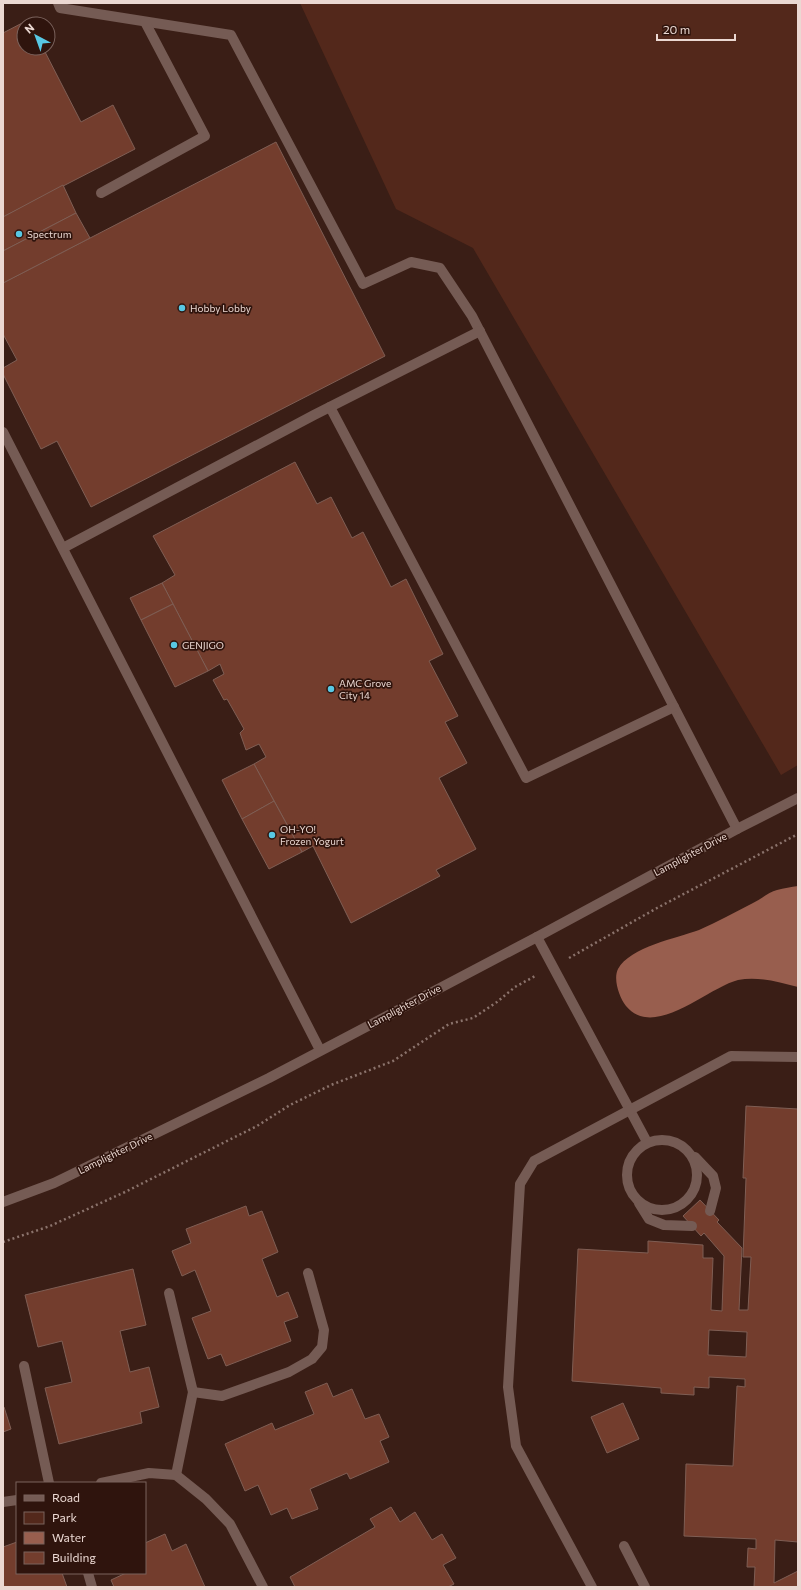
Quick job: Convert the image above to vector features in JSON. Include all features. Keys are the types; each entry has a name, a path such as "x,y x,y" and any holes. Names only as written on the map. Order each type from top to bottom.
{"street":[{"path":"58,3 60,8 231,35 362,284 411,262 440,268 472,316 480,331 737,829"},
{"path":"101,193 205,136 145,22"},
{"path":"63,548 330,407 480,331"},
{"path":"330,407 526,778 674,707"},
{"path":"3,432 320,1050"},
{"name":"Lamplighter Drive","path":"3,1202 54,1183 269,1078 798,798"},
{"path":"537,937 554,966 647,1142"},
{"path":"592,1587 516,1446 508,1387 520,1184 534,1161 731,1056 798,1057"},
{"path":"692,1226 664,1225 650,1219 630,1191 627,1180 627,1169 630,1158 637,1149 647,1142 659,1139 671,1140 682,1145 713,1176 716,1188 710,1211"},
{"path":"637,1200 646,1206 657,1210 668,1210 679,1206 688,1199 695,1188 698,1177 696,1164 691,1153"},
{"path":"193,1392 222,1396 290,1372 312,1359 322,1347 324,1330 308,1273"},
{"path":"169,1293 193,1392 176,1476"},
{"path":"24,1366 49,1482"},
{"path":"106,1482 149,1473 176,1476 206,1499 230,1524 262,1587"},
{"path":"3,1502 16,1500"},
{"path":"624,1546 645,1587"},
{"path":"88,1574 92,1587"}],"path":[{"path":"3,1242 50,1226 125,1192 257,1126 290,1105 331,1085 393,1061 449,1024 473,1018 497,1002 514,987 657,908 798,834"}],"green space":[{"path":"300,3 798,3 798,765 781,775 473,248 396,209"}],"water":[{"path":"798,886 798,987 760,979 738,980 725,985 681,1009 666,1015 651,1017 638,1015 626,1006 621,998 616,983 618,969 624,961 643,949 655,944 699,930 774,891"}],"building":[{"path":"16,26 16,56 47,56 81,122 113,105 135,149 3,217 3,33"},
{"name":"Hobby Lobby","path":"276,142 385,356 91,507 57,441 41,449 3,374 3,368 17,360 3,334 3,283"},
{"name":"Spectrum","path":"63,185 76,213 3,251 3,217"},
{"path":"76,213 90,238 3,283 3,251"},
{"name":"AMC Grove City 14","path":"295,462 317,504 331,497 352,538 363,532 391,587 406,579 443,654 429,661 458,716 445,722 467,763 439,778 476,849 436,870 440,876 351,923 313,846 302,852 254,764 266,757 259,744 246,750 240,733 244,729 227,699 224,700 213,680 224,674 220,664 208,671 162,583 175,575 153,536"},
{"path":"162,583 173,604 141,620 130,598"},
{"name":"GENJIGO","path":"173,604 208,671 175,687 141,620"},
{"path":"254,764 274,801 242,819 222,780"},
{"name":"OH-YO! Frozen Yogurt","path":"274,801 302,852 269,869 242,819"},
{"path":"746,1106 798,1109 798,1542 775,1540 774,1583 798,1571 798,1587 754,1587 755,1567 747,1567 748,1548 756,1549 756,1539 684,1536 686,1464 733,1466 737,1386 745,1387 745,1379 709,1377 709,1388 694,1387 694,1395 661,1393 661,1388 572,1381 578,1249 648,1253 648,1241 703,1245 703,1258 713,1258 711,1310 722,1311 724,1256 704,1233 701,1236 683,1216 700,1200 719,1220 717,1222 742,1248 739,1310 748,1310 751,1257 743,1257 746,1178 743,1178","holes":["709,1330 747,1332 746,1357 708,1355"]},
{"path":"246,1206 249,1216 262,1211 278,1252 262,1259 277,1297 288,1292 298,1317 284,1322 291,1341 226,1366 221,1354 208,1359 192,1318 211,1311 195,1270 182,1276 172,1251 191,1243 186,1229"},
{"path":"133,1269 146,1325 120,1331 130,1372 149,1367 159,1407 140,1412 142,1423 59,1444 45,1388 72,1382 62,1341 38,1347 25,1295"},
{"path":"327,1383 333,1397 352,1389 365,1419 379,1414 389,1437 380,1441 389,1462 350,1479 347,1473 310,1489 318,1509 292,1519 287,1508 271,1515 258,1485 245,1491 225,1444 272,1423 275,1430 314,1414 305,1392"},
{"path":"623,1403 639,1439 607,1453 591,1417"},
{"path":"3,1407 11,1429 3,1432"},
{"path":"391,1507 400,1522 415,1512 432,1540 442,1534 456,1558 443,1565 454,1584 448,1587 295,1587 290,1577 375,1527 370,1519"},
{"path":"165,1534 172,1551 186,1544 205,1587 114,1587 111,1580 124,1574 146,1574 146,1543"},
{"path":"16,1542 16,1574 62,1574 67,1587 3,1587 3,1547"}],"place":[{"name":"Spectrum","path":"19,234"},
{"name":"Hobby Lobby","path":"182,308"},
{"name":"GENJIGO","path":"174,645"},
{"name":"AMC Grove City 14","path":"331,689"},
{"name":"OH-YO! Frozen Yogurt","path":"272,835"}]}
